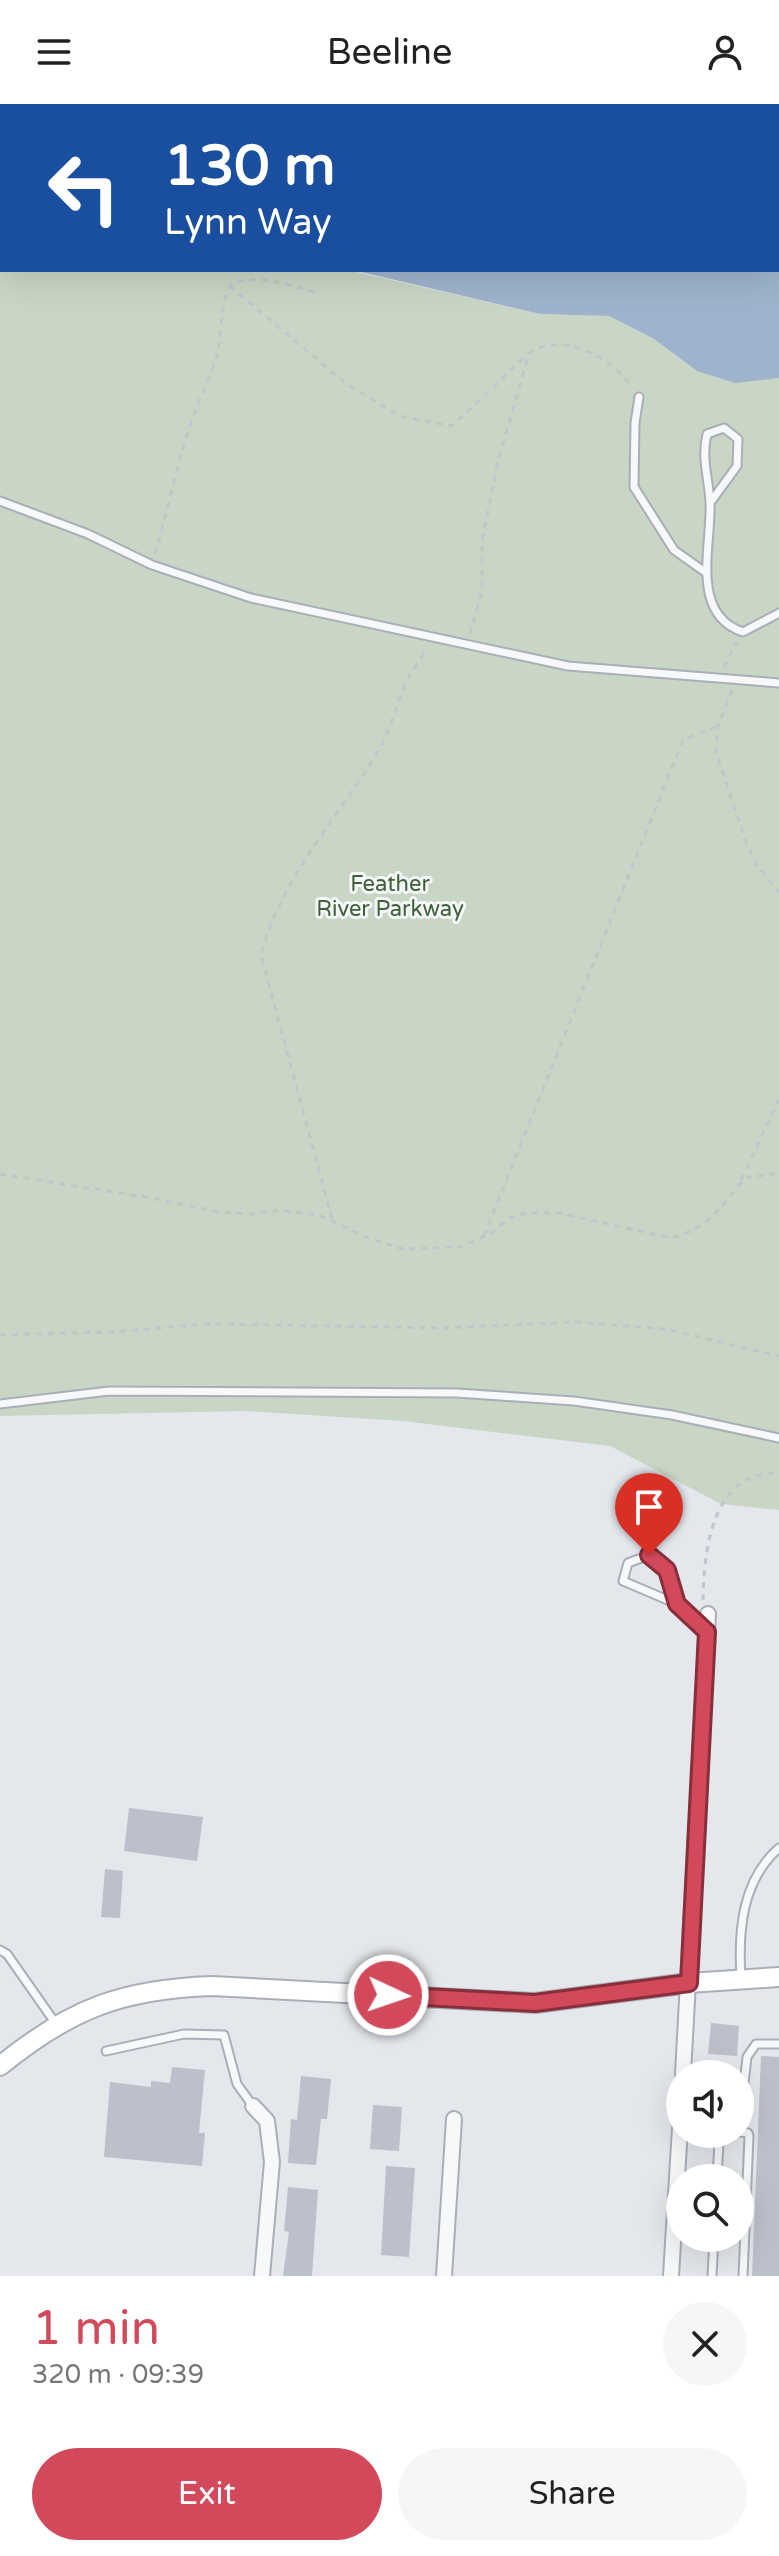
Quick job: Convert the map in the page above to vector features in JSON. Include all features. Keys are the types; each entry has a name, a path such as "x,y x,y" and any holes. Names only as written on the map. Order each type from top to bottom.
{"main road":[{"path":"0,2066 56,2024 97,2005 175,1987 212,1986 535,2003 689,1983 779,1977"}],"street":[{"path":"684,2060 708,1614"},
{"path":"253,2106 267,2121 272,2162 262,2276"},
{"path":"444,2276 454,2119"},
{"path":"671,2276 679,2148"}],"lane":[{"path":"639,397 635,423 634,487 674,550 705,572"},
{"path":"710,503 737,466 738,439 724,428 707,434 704,447 710,503 710,556 705,572 712,603 721,618 733,629 743,632 779,613"},
{"path":"0,501 88,534 152,565 251,598 568,666 779,683"},
{"path":"0,1404 109,1391 457,1393 574,1401 672,1415 779,1438"},
{"path":"677,1604 667,1570 649,1555 628,1563 623,1581 677,1604 707,1632"},
{"path":"741,1979 739,1951 748,1892 762,1864 779,1848"},
{"path":"0,1950 7,1954 56,2024"},
{"path":"106,2051 184,2034 224,2035 237,2084 253,2106"},
{"path":"746,2060 756,2044 779,2044"},
{"path":"743,2276 748,2148"},
{"path":"712,2276 713,2252"}],"path":[{"path":"152,565 197,406 214,370 222,337 224,294 230,286 257,279 316,292"},
{"path":"230,286 345,383 400,416 452,426 529,353 556,342 589,352 610,364 639,397"},
{"path":"467,646 482,591 482,540 498,461 529,353"},
{"path":"719,678 743,632"},
{"path":"332,1221 261,955 267,932 319,834 380,749 408,680 434,638"},
{"path":"736,679 718,726 716,752 746,842 756,864 779,892"},
{"path":"484,1236 683,740 718,726"},
{"path":"738,1186 779,1100"},
{"path":"0,1174 219,1212 250,1214 281,1210 321,1216 366,1237 403,1249 461,1247 484,1236 509,1218 526,1213 559,1213 671,1238 690,1233 709,1222 745,1178 779,1173"},
{"path":"0,1335 112,1332 207,1324 442,1328 575,1322 666,1329 779,1356"},
{"path":"708,1614 702,1605 704,1566 714,1521 733,1490 757,1472 779,1473"}],"green space":[{"name":"Feather River Parkway","path":"0,272 356,272 540,314 609,316 654,339 697,371 733,382 779,378 779,1510 721,1504 610,1446 403,1421 247,1411 0,1416"}],"water":[{"path":"362,272 779,272 779,378 735,383 697,371 654,339 609,316 540,314"}],"building":[{"path":"129,1808 203,1817 197,1861 124,1851"},
{"path":"105,1869 123,1871 120,1918 101,1917"},
{"path":"711,2023 739,2026 737,2056 708,2054"},
{"path":"761,2056 779,2057 779,2276 752,2276"},
{"path":"172,2067 205,2070 199,2133 205,2133 202,2166 104,2157 110,2082 151,2087 151,2081 170,2083"},
{"path":"301,2076 331,2079 327,2119 321,2119 316,2165 288,2163 291,2119 297,2120"},
{"path":"373,2105 402,2107 399,2151 370,2149"},
{"path":"386,2166 415,2168 409,2257 381,2255"},
{"path":"288,2187 318,2190 312,2276 283,2276 289,2232 284,2231"}],"route":[{"path":"388,1995 535,2003 689,1983 707,1632 677,1604 667,1570 649,1555"}]}
